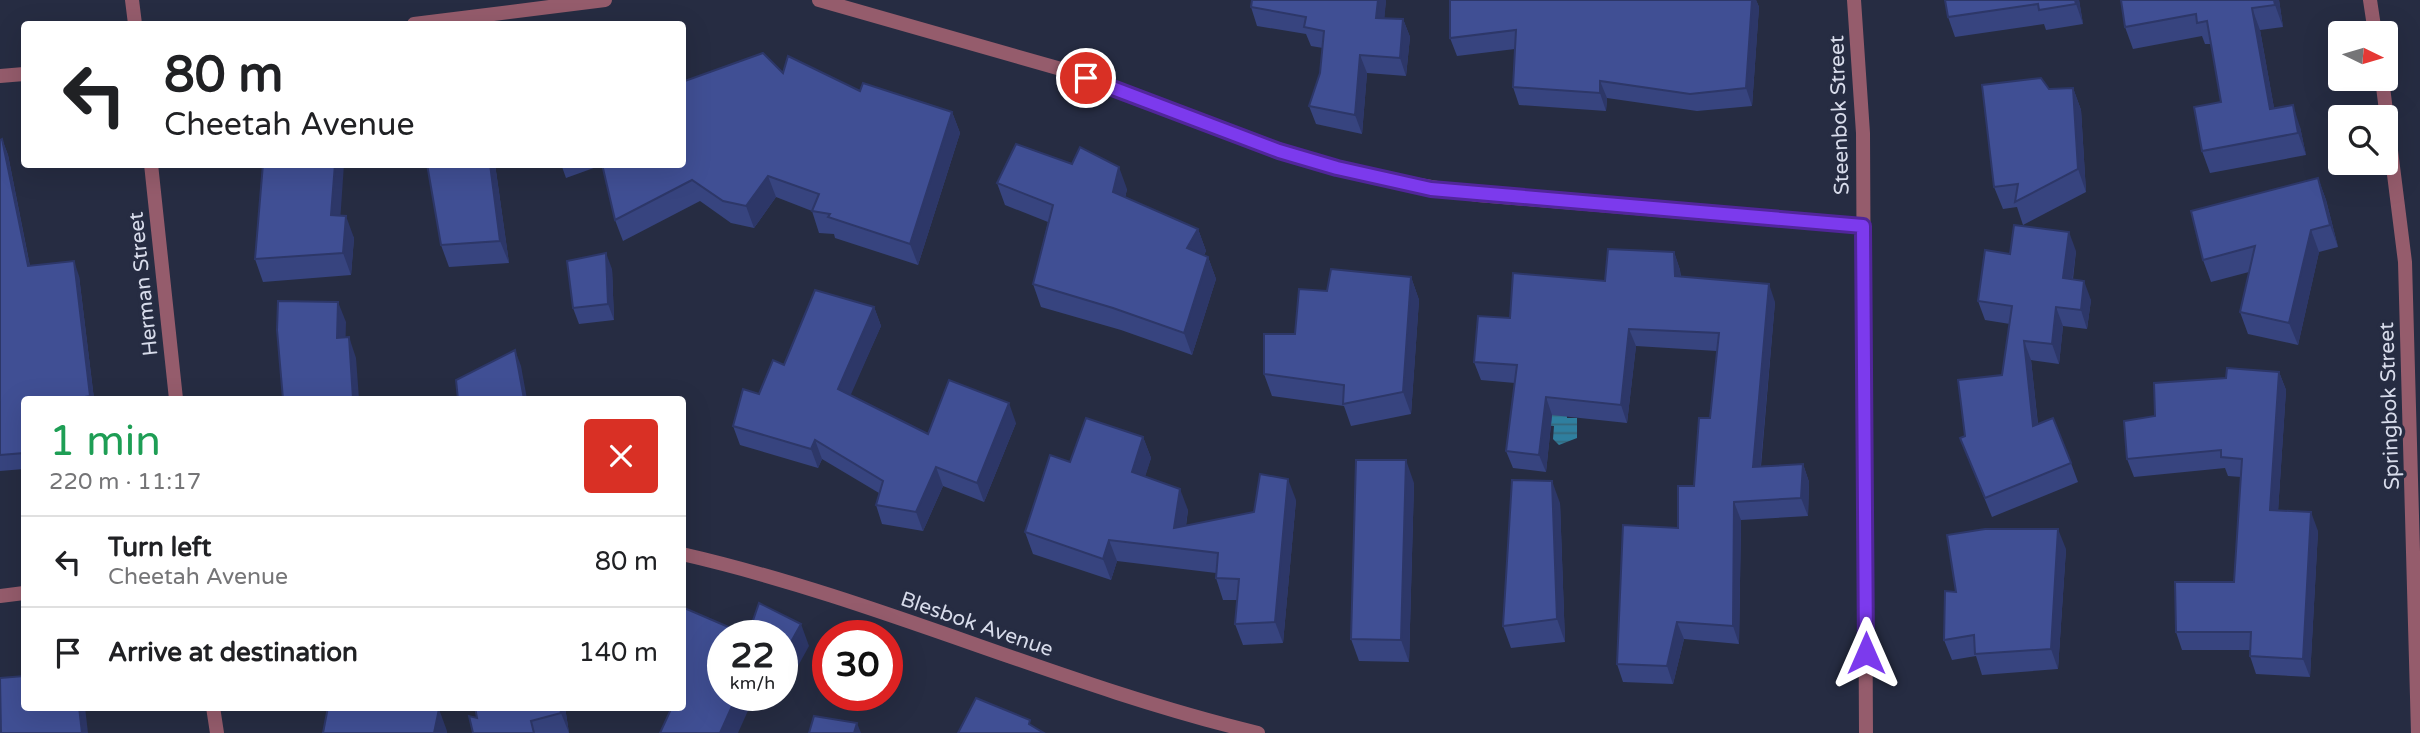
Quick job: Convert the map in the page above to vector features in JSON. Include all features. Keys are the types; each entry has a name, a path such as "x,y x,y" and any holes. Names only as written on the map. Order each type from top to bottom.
{"street":[{"path":"132,0 135,21"},
{"path":"438,21 605,0"},
{"path":"819,0 1062,69 1279,151 1384,179 1478,195 1863,226"},
{"name":"Steenbok Street","path":"1854,0 1863,133 1866,733"},
{"path":"2370,0 2373,21"},
{"path":"0,76 21,74"},
{"name":"Springbok Street","path":"2384,91 2405,262 2417,733"},
{"name":"Herman Street","path":"151,168 176,396"},
{"name":"Blesbok Avenue","path":"686,555 758,572 1138,701 1258,733"},
{"path":"0,596 21,593"},
{"path":"214,711 217,733"}],"water":[{"path":"1566,397 1567,418 1577,418 1577,438 1559,445 1553,439 1554,426 1528,423"}],"building":[{"path":"1252,0 1378,0 1376,18 1403,19 1400,58 1360,55 1355,115 1309,106 1320,73 1324,31 1304,27 1306,17 1251,7"},
{"path":"1450,0 1752,0 1746,88 1690,94 1600,81 1600,93 1513,87 1516,30 1450,38"},
{"path":"1945,0 2075,0 2076,4 2039,10 2038,4 1948,17"},
{"path":"2121,0 2274,0 2275,5 2252,8 2270,109 2293,105 2298,133 2202,151 2194,107 2221,102 2207,21 2197,23 2196,14 2125,27"},
{"path":"763,53 783,73 788,56 860,91 863,83 952,112 910,244 828,217 830,214 812,211 819,194 768,176 746,206 723,201 692,180 615,220 603,168 686,168 686,81"},
{"path":"2041,78 2049,89 2073,88 2078,169 2015,202 2018,184 1994,187 1982,85"},
{"path":"2,139 28,266 74,261 90,396 21,396 21,453 0,455"},
{"path":"1016,144 1072,164 1080,147 1119,167 1113,192 1198,229 1187,248 1208,257 1184,333 1033,284 1053,205 997,183"},
{"path":"263,168 335,168 331,215 346,216 343,253 255,259"},
{"path":"428,168 491,168 500,241 441,245"},
{"path":"2318,178 2330,225 2311,230 2289,323 2240,312 2255,246 2203,260 2191,211"},
{"path":"2014,225 2069,232 2063,278 2084,281 2081,310 2056,307 2052,344 2024,341 2033,426 2053,418 2071,463 1985,498 1960,438 1965,436 1958,380 2002,375 2012,306 1978,301 1985,250 2010,254"},
{"path":"1608,249 1674,252 1675,276 1769,284 1753,467 1803,464 1801,498 1734,502 1733,626 1677,622 1667,666 1617,664 1623,525 1678,528 1678,486 1694,486 1699,418 1710,418 1719,333 1629,329 1621,405 1546,397 1539,455 1506,451 1517,365 1474,362 1478,316 1510,318 1513,273 1605,281"},
{"path":"606,253 608,304 573,308 567,261"},
{"path":"1331,269 1411,277 1403,392 1343,404 1344,385 1264,374 1264,334 1295,334 1299,289 1327,291"},
{"path":"815,290 874,307 838,389 928,434 949,380 1009,403 977,483 936,467 916,512 876,505 883,481 815,440 811,449 733,426 743,389 759,394 773,360 784,365"},
{"path":"278,301 338,302 337,338 349,337 353,396 283,396 277,330"},
{"path":"515,350 523,396 458,396 456,380"},
{"path":"2227,368 2279,372 2270,510 2311,512 2303,659 2250,656 2251,632 2176,632 2175,582 2234,582 2242,459 2221,457 2221,450 2127,459 2124,421 2155,416 2154,383 2226,378"},
{"path":"1086,418 1143,437 1132,472 1180,489 1174,528 1254,512 1260,474 1288,479 1275,622 1235,624 1239,579 1216,578 1218,553 1109,540 1103,559 1025,532 1050,455 1070,462"},
{"path":"1356,460 1406,460 1401,640 1351,639"},
{"path":"1512,480 1552,481 1557,619 1503,626"},
{"path":"1985,529 2058,529 2051,649 1975,654 1974,635 1944,640 1945,591 1956,592 1947,535"},
{"path":"759,603 793,620 753,620"},
{"path":"686,609 712,620 707,620 707,711 730,711 720,733 660,733 670,711 686,711"},
{"path":"21,676 21,711 79,711 82,733 1,733 0,678"},
{"path":"976,698 1030,720 1029,724 1044,733 958,733"},
{"path":"327,711 439,711 434,733 323,733"},
{"path":"476,711 561,713 531,721 534,733 473,733 469,716 477,718"},
{"path":"814,716 857,723 854,733 809,733"}],"route":[{"path":"1086,78 1279,151 1337,168 1431,189 1636,209 1863,226 1866,653"}]}
